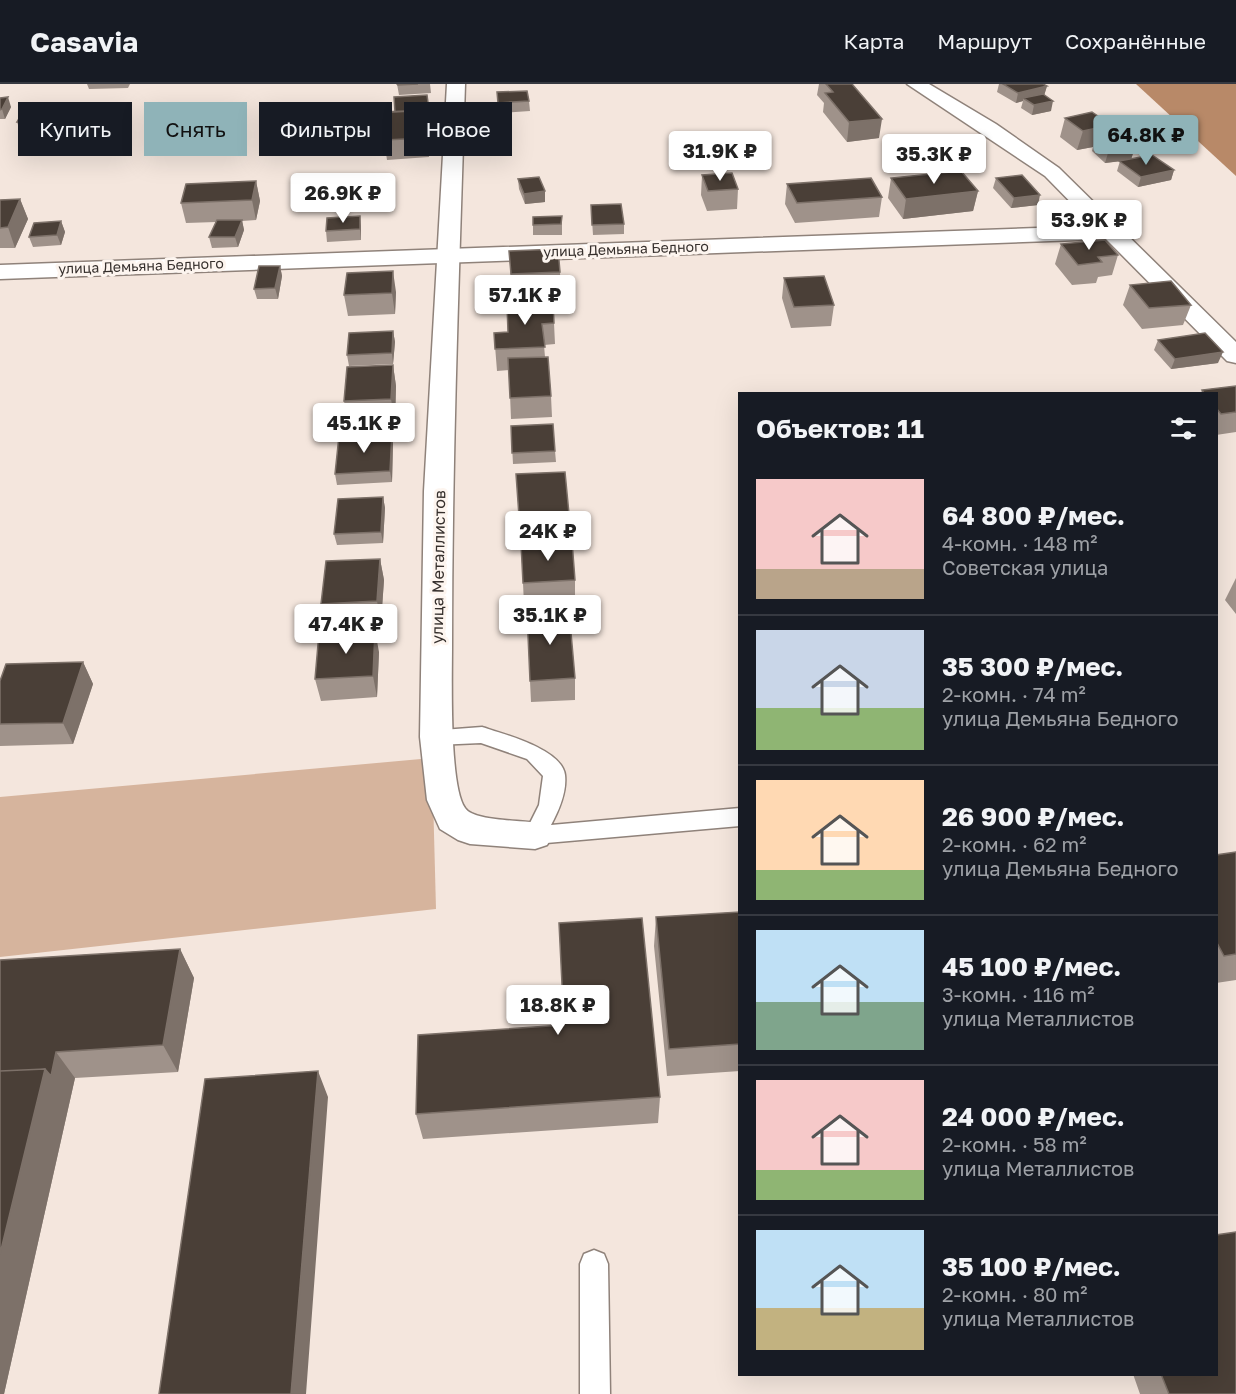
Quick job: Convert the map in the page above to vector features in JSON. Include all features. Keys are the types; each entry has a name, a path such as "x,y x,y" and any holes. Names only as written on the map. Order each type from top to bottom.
{"street":[{"name":"улица Металлистов","path":"456,84 438,491 436,737 444,800 452,819 470,830 534,835"},
{"path":"916,84 989,128 1052,172 1109,232 1212,329 1236,356"},
{"name":"улица Демьяна Бедного","path":"0,272 1109,232"}],"lane":[{"path":"436,737 482,735 534,753 554,774 550,805 534,835"},
{"path":"534,835 738,817"},
{"path":"594,1264 595,1394"}],"shaded area":[{"path":"1136,84 1236,84 1236,176"},
{"path":"432,758 436,909 0,957 0,797"}],"building":[{"path":"826,84 852,84 882,119 849,122 825,93 833,92"},
{"path":"1003,84 1043,84 1047,86 1018,93"},
{"path":"527,91 529,101 498,102 497,92"},
{"path":"1043,94 1053,101 1034,105 1023,98"},
{"path":"427,95 428,102 404,102 404,111 395,112 394,97"},
{"path":"8,97 2,109 0,110 0,98"},
{"path":"404,111 404,139 392,140 392,112"},
{"path":"1092,112 1111,125 1083,131 1065,118"},
{"path":"1121,138 1134,150 1108,153 1095,142"},
{"path":"1152,155 1174,170 1141,177 1119,161"},
{"path":"961,171 978,191 906,199 891,178"},
{"path":"732,173 738,189 708,191 702,175"},
{"path":"1022,175 1040,195 1014,198 996,178"},
{"path":"539,177 545,191 524,194 518,179"},
{"path":"871,178 882,197 797,203 787,184"},
{"path":"256,181 252,200 181,203 186,184"},
{"path":"20,199 8,227 0,228 0,200"},
{"path":"621,204 624,224 592,225 591,205"},
{"path":"360,216 360,229 326,231 327,218"},
{"path":"562,216 561,224 533,225 533,217"},
{"path":"217,220 242,220 235,237 209,237"},
{"path":"61,221 57,235 29,237 34,223"},
{"path":"1105,240 1118,255 1098,257 1102,262 1078,265 1061,244"},
{"path":"558,249 560,272 511,274 509,251"},
{"path":"259,266 280,266 275,288 254,289"},
{"path":"393,271 392,293 344,295 347,273"},
{"path":"824,276 834,305 794,307 784,278"},
{"path":"1171,281 1191,305 1149,308 1130,285"},
{"path":"553,303 554,323 542,324 545,347 495,349 494,333 508,332 507,305"},
{"path":"393,331 392,353 347,355 349,333"},
{"path":"1205,333 1223,352 1175,359 1158,340"},
{"path":"548,357 551,396 510,398 508,358"},
{"path":"393,365 391,399 344,401 347,367"},
{"path":"1236,386 1236,412 1221,414 1218,410 1218,392 1203,392 1202,390"},
{"path":"553,424 555,451 512,453 511,426"},
{"path":"392,433 390,471 335,474 339,436"},
{"path":"565,472 569,514 519,516 516,474"},
{"path":"383,497 381,532 334,534 338,499"},
{"path":"572,541 575,580 523,583 521,544"},
{"path":"380,559 377,601 321,604 326,561"},
{"path":"569,610 575,678 530,681 527,612"},
{"path":"375,630 373,676 315,679 319,633"},
{"path":"83,662 63,723 0,724 0,681 6,664"},
{"path":"1236,852 1236,954 1224,956 1218,945 1218,855"},
{"path":"738,912 738,1044 669,1049 656,917"},
{"path":"642,918 660,1097 416,1114 418,1035 564,1025 559,923"},
{"path":"180,949 163,1045 56,1052 51,1076 45,1069 0,1071 0,960"},
{"path":"45,1069 0,1254 0,1071"},
{"path":"318,1071 291,1394 159,1394 205,1079"},
{"path":"1236,1232 1236,1394 1169,1394 1162,1376 1218,1376 1218,1235"}]}
